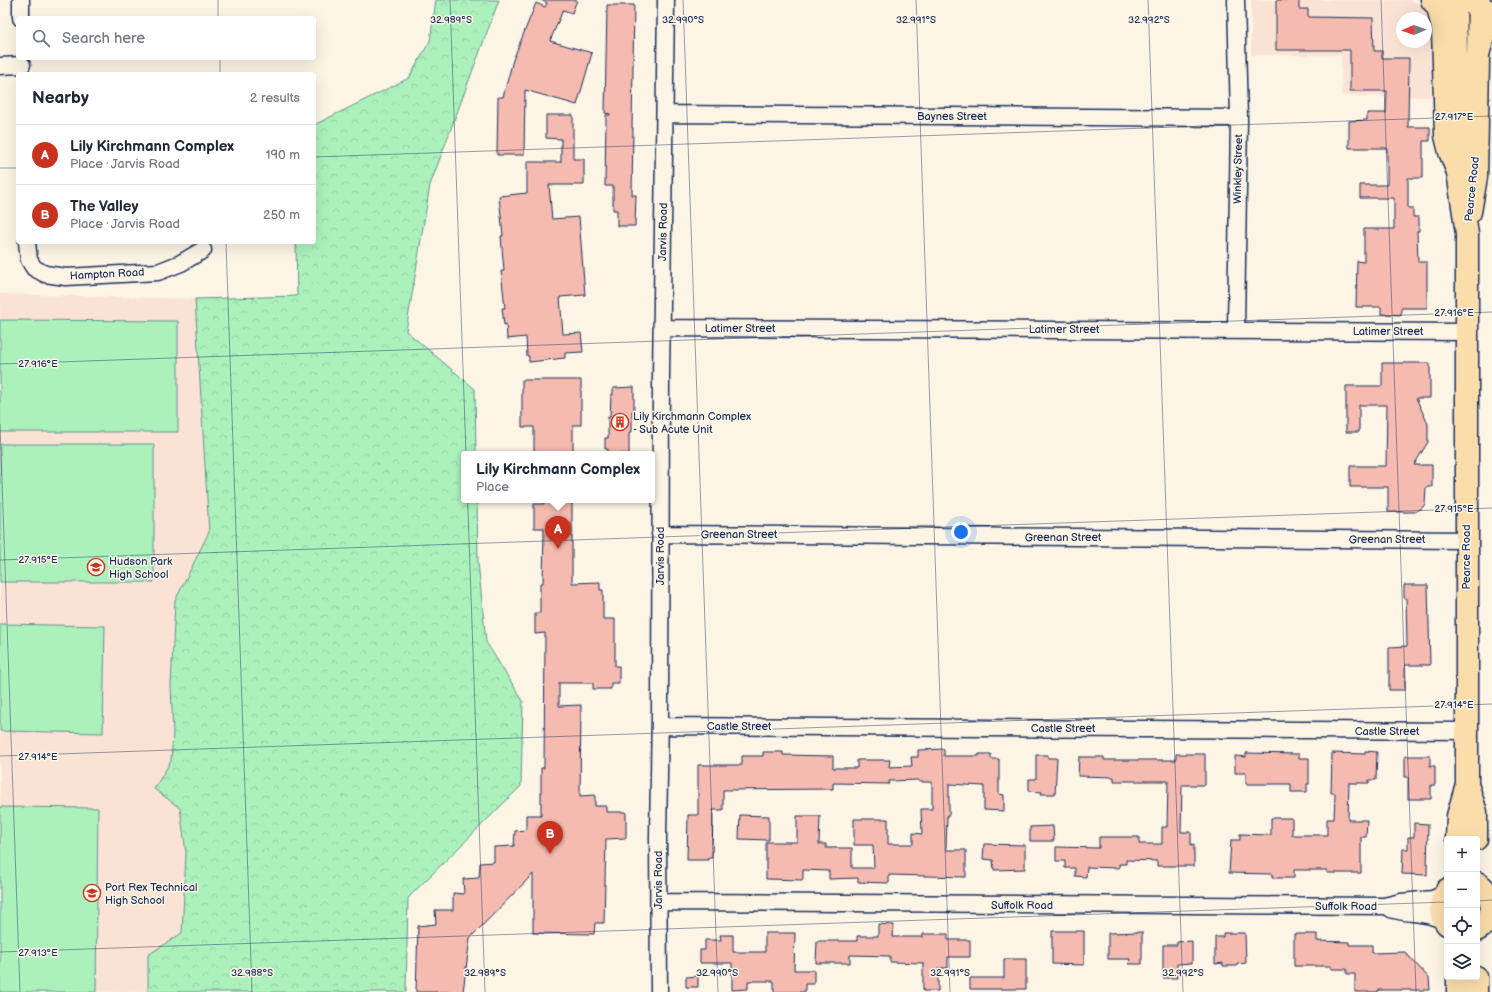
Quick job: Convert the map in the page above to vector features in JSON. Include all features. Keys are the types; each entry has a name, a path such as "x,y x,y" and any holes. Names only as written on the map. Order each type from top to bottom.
{"main road":[{"path":"1432,0 1438,7 1443,29 1446,136 1450,152 1458,172"},
{"name":"Pearce Road","path":"1455,0 1458,172 1467,234 1467,784 1476,812 1476,836"},
{"name":"Pearce Road","path":"1467,234 1476,177 1479,51 1482,9"},
{"name":"Pearce Road","path":"1457,836 1458,816 1467,784"},
{"path":"1479,872 1491,915 1480,932"},
{"path":"1444,896 1440,906 1441,914 1444,919"},
{"path":"1458,980 1458,992"},
{"path":"1476,980 1476,992"}],"street":[{"path":"21,0 21,16"},
{"name":"Jarvis Road","path":"659,992 658,837 660,726 660,534 666,0"},
{"name":"Winkley Street","path":"1236,330 1239,118 1237,4"},
{"path":"0,66 22,66"},
{"name":"Baynes Street","path":"665,114 1239,118"},
{"name":"Hampton Road","path":"27,244 29,260 34,268 45,274 66,277 158,272 181,263 203,250"},
{"name":"Latimer Street","path":"662,328 1467,332"},
{"name":"Greenan Street","path":"660,534 1466,540"},
{"name":"Castle Street","path":"660,726 1466,731"},
{"name":"Suffolk Road","path":"659,902 1384,906 1401,902 1433,899 1444,892"},
{"name":"Suffolk Road","path":"1384,906 1400,912 1432,915 1444,922"}],"shaded area":[{"path":"1251,0 1410,0 1417,3 1427,9 1428,12 1396,12 1396,48 1432,48 1431,97 1342,96 1341,55 1251,55"},
{"name":"Hudson Park High School","path":"0,294 195,299 209,532 175,601 171,685 173,734 171,761 154,789 180,808 186,853 182,934 148,955 148,992 0,992"}],"green space":[{"path":"436,0 499,0 430,185 406,331 475,389 476,451 461,451 461,503 477,503 478,562 486,642 523,701 521,786 408,898 406,992 148,992 148,955 182,933 186,853 180,808 154,789 171,761 173,734 171,685 175,601 209,532 195,299 297,296 296,244 316,244 316,124 409,78 430,41"},
{"path":"0,320 178,321 178,432 0,432"},
{"path":"0,444 154,444 154,582 0,582"},
{"path":"0,624 105,626 103,733 0,731"},
{"path":"0,807 98,808 96,992 0,992"}],"building":[{"path":"541,0 577,0 572,13 563,10 550,41 592,53 577,105 525,90 524,155 497,155 498,97 503,97 513,60 536,3 545,7 547,3"},
{"path":"1276,0 1299,0 1299,9 1308,9 1308,17 1373,18 1374,51 1382,51 1382,58 1409,58 1408,127 1430,127 1430,141 1423,141 1423,178 1408,178 1408,208 1413,208 1413,217 1419,217 1419,231 1417,231 1418,262 1427,262 1427,308 1401,308 1401,315 1381,314 1381,307 1356,307 1357,261 1364,262 1364,229 1394,229 1394,198 1360,198 1360,185 1387,185 1387,148 1349,148 1349,121 1367,120 1367,113 1386,113 1387,91 1350,91 1350,50 1276,50"},
{"path":"607,5 634,5 632,195 636,195 635,226 617,226 617,210 613,210 613,186 605,186 606,115 610,115 605,113"},
{"path":"546,115 573,115 573,159 584,159 584,185 549,185 552,219 579,217 585,295 560,297 563,334 581,333 583,352 565,353 565,358 529,362 529,356 527,356 526,337 507,339 506,324 504,325 502,308 505,308 501,271 504,271 501,236 503,236 499,196 527,193 527,162 561,162 561,139 546,138"},
{"path":"1382,363 1430,363 1430,398 1416,398 1428,424 1428,442 1414,465 1432,465 1432,487 1426,487 1425,504 1422,508 1415,512 1388,512 1388,487 1350,487 1350,466 1386,466 1387,405 1359,405 1359,432 1346,432 1346,386 1382,386"},
{"path":"522,380 581,380 581,425 573,425 573,451 534,451 534,427 522,427"},
{"name":"Lily Kirchmann Complex - Sub Acute Unit","path":"634,387 634,411 632,411 632,432 629,432 629,451 608,451 608,449 605,449 605,438 608,438 608,417 610,417 611,395 613,395 613,388"},
{"path":"572,503 572,583 600,582 600,590 603,590 603,619 615,619 615,666 619,666 619,683 611,683 611,689 593,689 593,683 559,683 559,706 581,705 580,796 595,795 595,806 606,806 606,812 626,812 626,838 606,839 604,923 595,923 594,934 533,933 533,874 470,938 463,992 416,992 418,926 436,924 435,910 453,910 453,893 464,894 463,879 479,878 480,863 494,862 494,847 514,846 515,831 526,830 526,815 541,815 541,768 544,768 545,633 535,634 535,613 540,613 540,583 543,583 544,528 534,528 534,504"},
{"path":"1404,585 1428,585 1430,665 1405,665 1405,690 1389,690 1389,647 1407,646 1406,598 1404,598"},
{"path":"944,749 944,756 979,756 979,754 991,754 991,759 999,759 999,794 1004,795 1004,811 984,810 984,786 949,784 949,815 947,815 946,850 966,850 966,877 889,875 889,883 858,882 858,878 829,879 829,871 803,870 803,880 766,879 766,842 797,842 797,816 820,816 819,844 826,844 826,848 852,848 852,868 874,868 873,845 854,845 854,819 888,819 888,844 913,844 913,833 922,834 921,809 932,809 932,782 919,782 919,780 889,781 889,784 833,783 833,789 723,790 723,810 713,810 712,858 708,858 708,860 687,860 688,815 698,815 698,765 742,765 742,756 763,756 763,752 783,752 783,755 833,756 833,768 857,768 857,760 890,760 889,767 912,766 911,757 918,757 918,750"},
{"path":"1365,751 1377,752 1376,780 1369,780 1369,783 1349,783 1348,820 1367,820 1366,837 1361,837 1361,873 1327,873 1327,870 1294,870 1294,878 1272,878 1272,874 1229,873 1231,840 1240,840 1240,834 1271,835 1271,818 1292,818 1292,835 1327,835 1327,819 1334,819 1335,793 1331,793 1332,753 1365,754"},
{"path":"1246,753 1299,754 1299,758 1309,758 1309,784 1307,784 1307,792 1291,792 1291,784 1246,784 1246,773 1235,773 1235,756 1246,757"},
{"path":"1176,754 1205,754 1205,785 1182,785 1181,832 1191,832 1191,845 1194,844 1194,866 1157,866 1157,861 1126,860 1126,864 1119,864 1119,868 1087,867 1086,877 1075,876 1075,868 1065,868 1065,861 1056,861 1056,847 1099,848 1099,837 1139,837 1139,844 1162,844 1162,827 1167,827 1168,781 1114,781 1114,777 1078,776 1079,757 1104,757 1104,760 1176,760"},
{"path":"1036,755 1048,755 1048,758 1057,758 1055,794 1041,794 1042,792 1029,791 1029,779 1036,779"},
{"path":"1405,756 1430,756 1430,766 1435,766 1435,785 1431,785 1431,799 1408,799 1408,777 1405,777"},
{"path":"740,815 769,816 769,840 739,839"},
{"path":"1414,823 1428,824 1427,875 1402,874 1403,849 1408,849 1408,837 1414,837"},
{"path":"1053,826 1054,841 1030,841 1030,827"},
{"path":"984,844 1025,845 1025,869 994,870 993,860 983,859"},
{"path":"878,924 894,925 893,937 923,937 923,934 948,934 948,940 970,940 970,957 948,957 948,968 938,968 938,991 923,991 923,963 890,962 890,956 850,955 850,963 816,963 817,941 857,941 857,936 878,936"},
{"path":"1052,931 1084,931 1084,965 1052,964"},
{"path":"1142,932 1142,964 1129,964 1130,959 1108,959 1108,933"},
{"path":"765,933 795,933 794,970 814,970 814,984 805,984 805,992 774,992 774,981 748,981 748,989 732,990 732,963 700,963 700,950 705,950 705,940 721,940 720,935 733,935 733,952 765,952"},
{"path":"1223,933 1245,933 1246,963 1237,964 1237,966 1223,966 1223,963 1215,964 1215,937 1223,937"},
{"path":"1294,934 1317,934 1317,941 1349,942 1349,945 1372,945 1372,953 1405,952 1429,978 1430,990 1378,990 1378,992 1355,992 1355,974 1347,974 1347,969 1331,969 1331,966 1294,966"},
{"path":"1192,941 1192,963 1177,964 1177,978 1163,978 1163,945 1177,945 1177,942"},
{"path":"1004,959 1026,959 1026,989 970,989 970,978 1004,978"},
{"path":"698,976 698,987 686,987 686,977"}],"place":[{"name":"Lily Kirchmann Complex - Sub Acute Unit","path":"620,422"},
{"name":"Lily Kirchmann Complex","path":"558,549"},
{"name":"Hudson Park High School","path":"96,567"},
{"name":"The Valley","path":"550,854"},
{"name":"Port Rex Technical High School","path":"92,893"}]}
